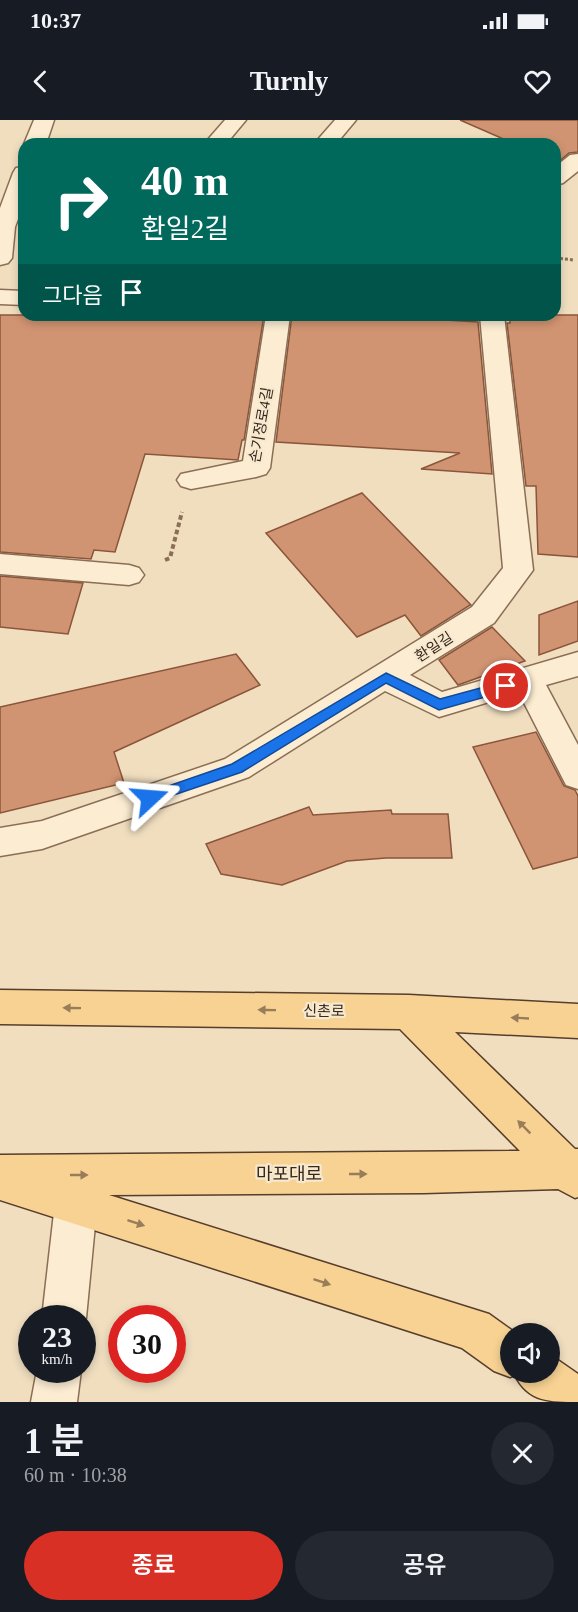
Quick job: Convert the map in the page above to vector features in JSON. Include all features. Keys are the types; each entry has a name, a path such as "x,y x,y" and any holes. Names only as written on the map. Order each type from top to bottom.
{"main road":[{"name":"신촌로","path":"0,1007 409,1012"},
{"path":"409,1012 578,1021"},
{"path":"409,1012 574,1173"},
{"name":"마포대로","path":"0,1175 574,1173"},
{"path":"0,1180 473,1330 500,1348"},
{"path":"552,1383 578,1401"}],"street":[{"path":"37,138 44,120"},
{"path":"222,138 236,120"},
{"path":"330,138 345,120"},
{"path":"561,173 578,160"},
{"path":"0,258 4,227 18,189"},
{"path":"0,297 18,298"},
{"name":"손기정로4길","path":"191,480 256,468 278,321"},
{"name":"환일길","path":"0,842 42,835 237,768 483,615 518,570 493,321"},
{"path":"0,564 129,575"},
{"path":"386,677 439,705 578,664"},
{"path":"528,680 578,776"},
{"path":"65,1305 76,1204"},
{"path":"54,1402 57,1383"}],"path":[{"path":"561,259 574,260"},
{"path":"129,575 170,558 191,480"}],"building":[{"path":"460,120 578,120 578,152 569,153 561,160 561,138 501,138"},
{"path":"0,315 18,315 18,321 263,321 244,440 242,440 238,460 145,454 115,552 94,550 91,559 0,552"},
{"path":"561,315 578,315 578,557 538,554 536,486 526,486 507,323 510,321 561,321"},
{"path":"291,321 478,322 492,474 421,469 460,453 276,442"},
{"path":"362,493 471,605 421,636 405,615 357,637 266,533"},
{"path":"0,576 83,583 68,634 0,627"},
{"path":"578,601 578,641 539,655 539,615"},
{"path":"492,627 525,661 458,685 439,660"},
{"path":"236,654 260,685 114,752 124,783 0,813 0,707"},
{"path":"536,732 564,786 575,790 578,796 578,857 533,869 473,747"},
{"path":"309,807 313,815 391,810 392,814 448,814 452,858 386,858 347,861 282,885 221,874 206,844"}],"route":[{"path":"150,798 237,768 386,677 439,705 506,686"}]}
